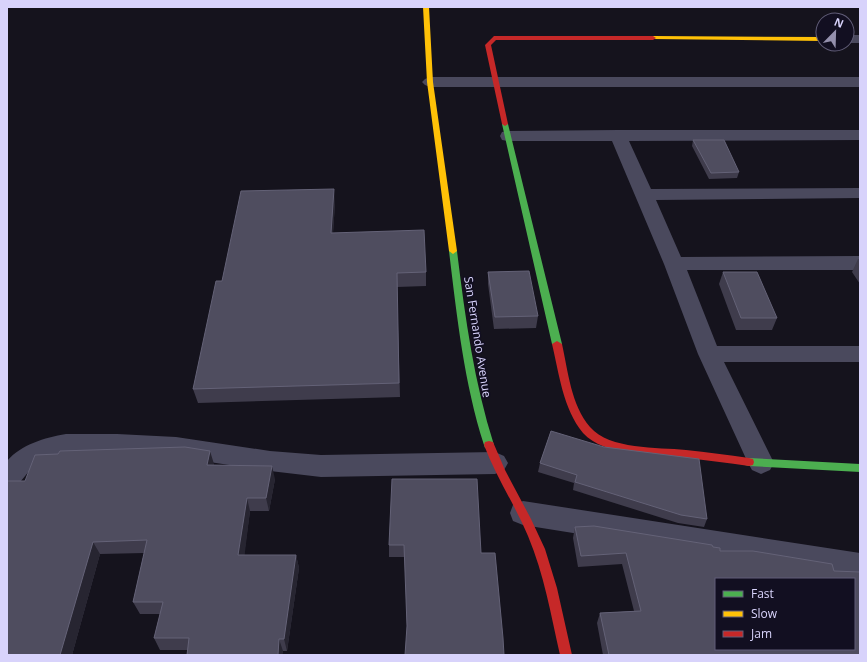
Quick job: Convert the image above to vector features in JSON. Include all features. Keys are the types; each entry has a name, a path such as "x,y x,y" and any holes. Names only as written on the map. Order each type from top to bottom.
{"street":[{"name":"San Fernando Avenue","path":"426,7 430,82 470,381 480,420 495,463 523,514 539,548 566,655"},
{"path":"815,38 497,37 491,40 488,46 568,390 584,424 592,435 600,440 610,443 640,449 761,463 860,468"},
{"path":"430,82 860,82"},
{"path":"618,135 674,264 709,354 761,463"},
{"path":"508,136 860,135"},
{"path":"644,195 860,193"},
{"path":"674,264 860,263"},
{"path":"709,354 860,354"},
{"path":"7,479 21,463 30,456 46,448 66,444 117,444 176,448 270,462 321,466 495,463"},
{"path":"523,514 778,552 860,566"}],"building":[{"path":"693,140 724,140 739,172 711,173"},
{"path":"334,189 331,233 424,230 426,272 397,273 399,383 193,389 216,281 222,281 241,191"},
{"path":"529,271 538,316 495,317 488,272"},
{"path":"723,272 757,272 777,318 741,318"},
{"path":"551,431 604,447 699,459 707,519 681,515 575,482 577,475 540,463"},
{"path":"185,447 210,451 207,465 272,466 266,498 247,498 238,555 296,555 284,639 279,639 278,655 187,655 189,638 154,638 163,602 133,602 147,540 93,542 60,655 7,655 7,481 25,481 35,455 58,454 60,451"},
{"path":"392,479 477,479 481,553 495,553 504,655 405,655 407,626 404,545 389,545"},
{"path":"594,526 712,545 713,547 720,548 720,551 753,551 832,564 834,571 860,572 860,655 609,655 600,613 641,611 626,553 581,556 575,527"}],"traffic: fast":[{"path":"505,124 557,344"},
{"path":"453,251 470,373 481,421 489,445"},
{"path":"749,462 860,468"}],"traffic: slow":[{"path":"426,7 430,82 453,251"},
{"path":"653,38 815,39"}],"traffic: jam":[{"path":"505,124 488,45 494,38 653,38"},
{"path":"557,344 575,411 587,430 595,437 606,443 633,449 749,462"},
{"path":"489,445 500,471 534,535 551,588 566,655"}]}
